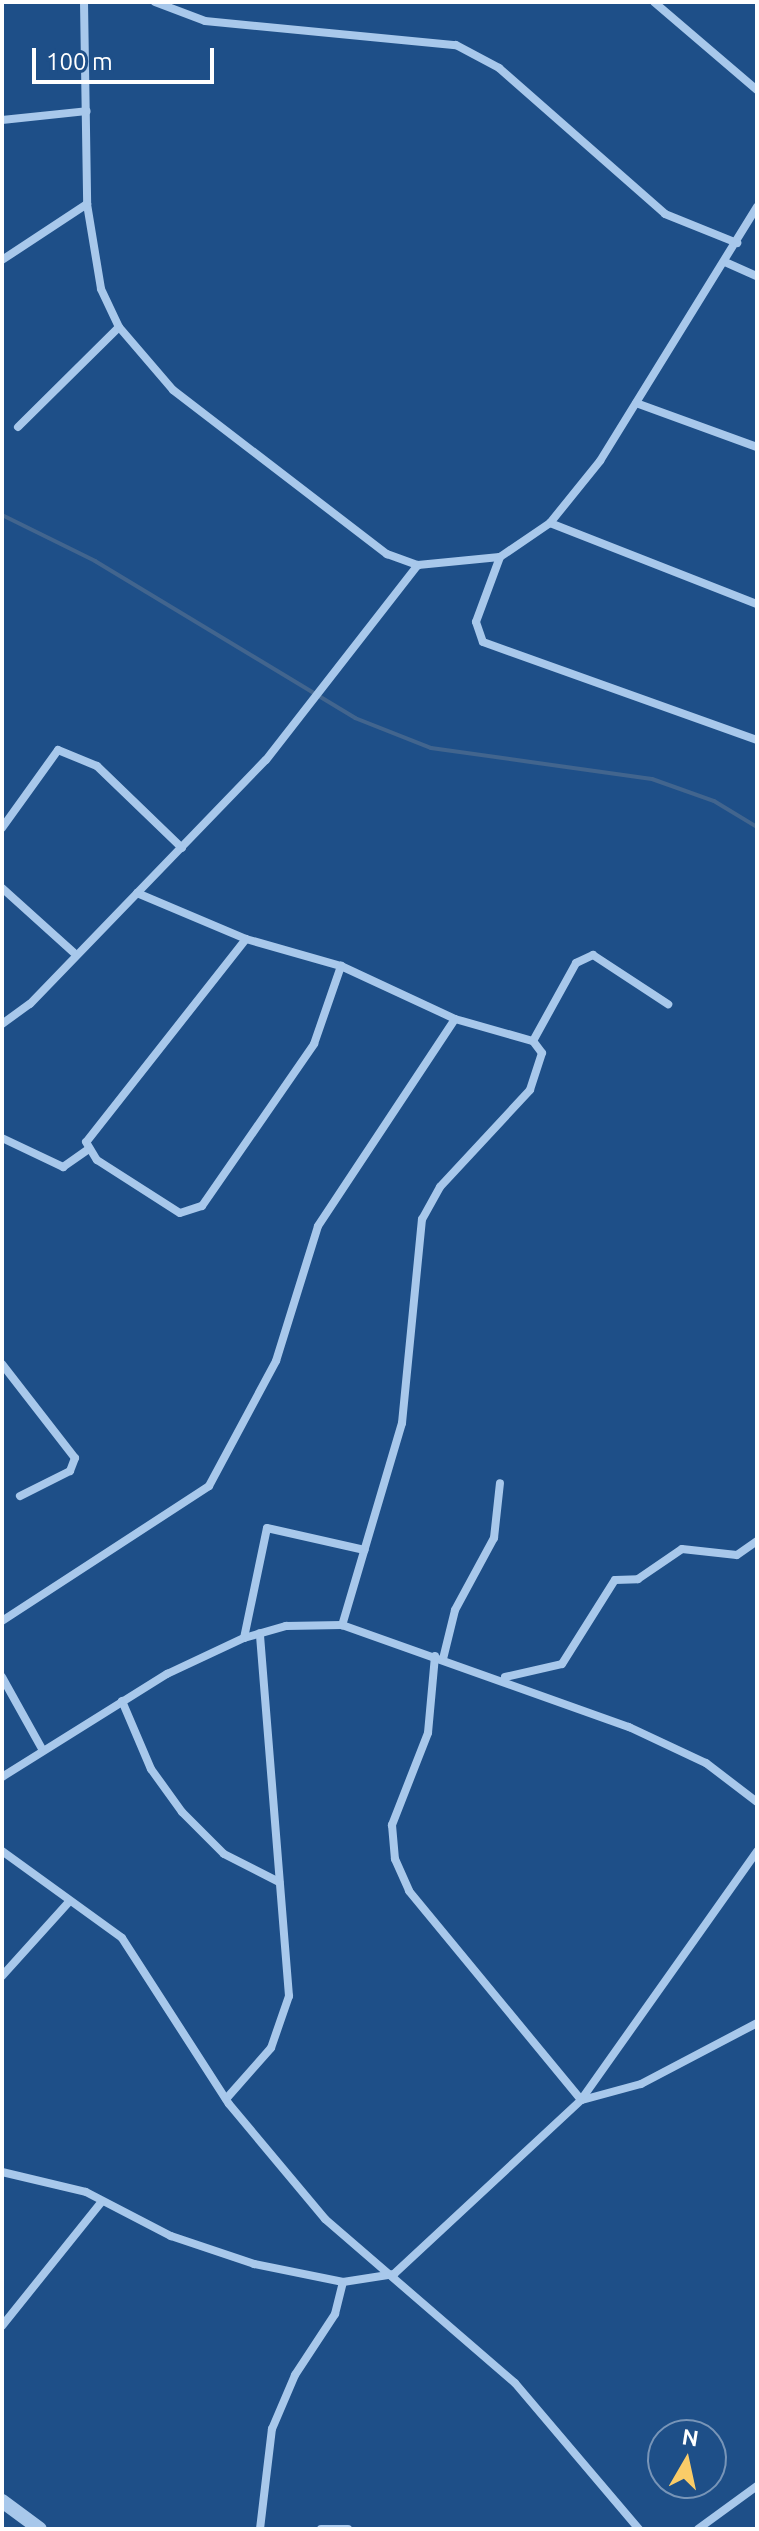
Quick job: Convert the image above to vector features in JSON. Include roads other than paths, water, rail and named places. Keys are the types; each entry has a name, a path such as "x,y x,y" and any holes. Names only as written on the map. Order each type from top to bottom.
{"street":[{"path":"84,2 87,204 101,289 119,327 173,390 374,545 418,565 500,557 550,523 636,403 757,207"},
{"path":"157,2 205,21 456,45 499,68 665,214 737,243"},
{"path":"654,2 757,90"},
{"path":"2,120 87,111"},
{"path":"2,260 87,204"},
{"path":"725,262 757,276"},
{"path":"18,427 119,327"},
{"path":"636,403 757,447"},
{"path":"550,523 757,604"},
{"path":"500,557 476,622 483,642 757,740"},
{"path":"2,1024 30,1004 73,952 182,848 284,739 331,683 418,565"},
{"path":"2,828 58,750 97,766 182,848"},
{"path":"2,888 73,952"},
{"path":"137,893 246,939 341,966 455,1019 533,1041 543,1060 530,1090 440,1187 422,1219 402,1423 342,1625"},
{"path":"87,1150 88,1135 246,939"},
{"path":"533,1041 576,963 593,955 668,1004"},
{"path":"87,1150 171,1208 198,1211 314,1044 341,966"},
{"path":"2,1621 209,1486 276,1361 318,1226 455,1019"},
{"path":"2,1138 63,1167 87,1150"},
{"path":"2,1364 75,1458 70,1471 20,1496"},
{"path":"500,1483 494,1538 455,1610 439,1658 428,1733 392,1825 395,1859 409,1891 581,2100"},
{"path":"244,1638 267,1528 365,1550"},
{"path":"504,1677 562,1664 615,1580 638,1579 682,1549 737,1555 757,1541"},
{"path":"2,1777 122,1701 244,1638 260,1633 342,1625 504,1677 677,1747 757,1802"},
{"path":"226,2099 271,2048 289,1996 260,1633"},
{"path":"2,1677 42,1749"},
{"path":"122,1701 151,1769 182,1812 224,1854 279,1882"},
{"path":"2,1851 68,1903 122,1938 226,2099 325,2219 394,2274 515,2383 639,2529"},
{"path":"2,2172 102,2201 192,2244 343,2282 394,2274 581,2100 757,1851"},
{"path":"2,1976 68,1903"},
{"path":"581,2100 641,2084 757,2023"},
{"path":"2,2326 102,2201"},
{"path":"260,2529 272,2429 295,2375 335,2314 343,2282"},
{"path":"698,2529 757,2486"},
{"path":"2,2501 40,2529"},
{"path":"321,2529 348,2529"}],"waterway":[{"path":"2,515 95,561 355,718 431,748 652,779 714,801 757,827"}]}
